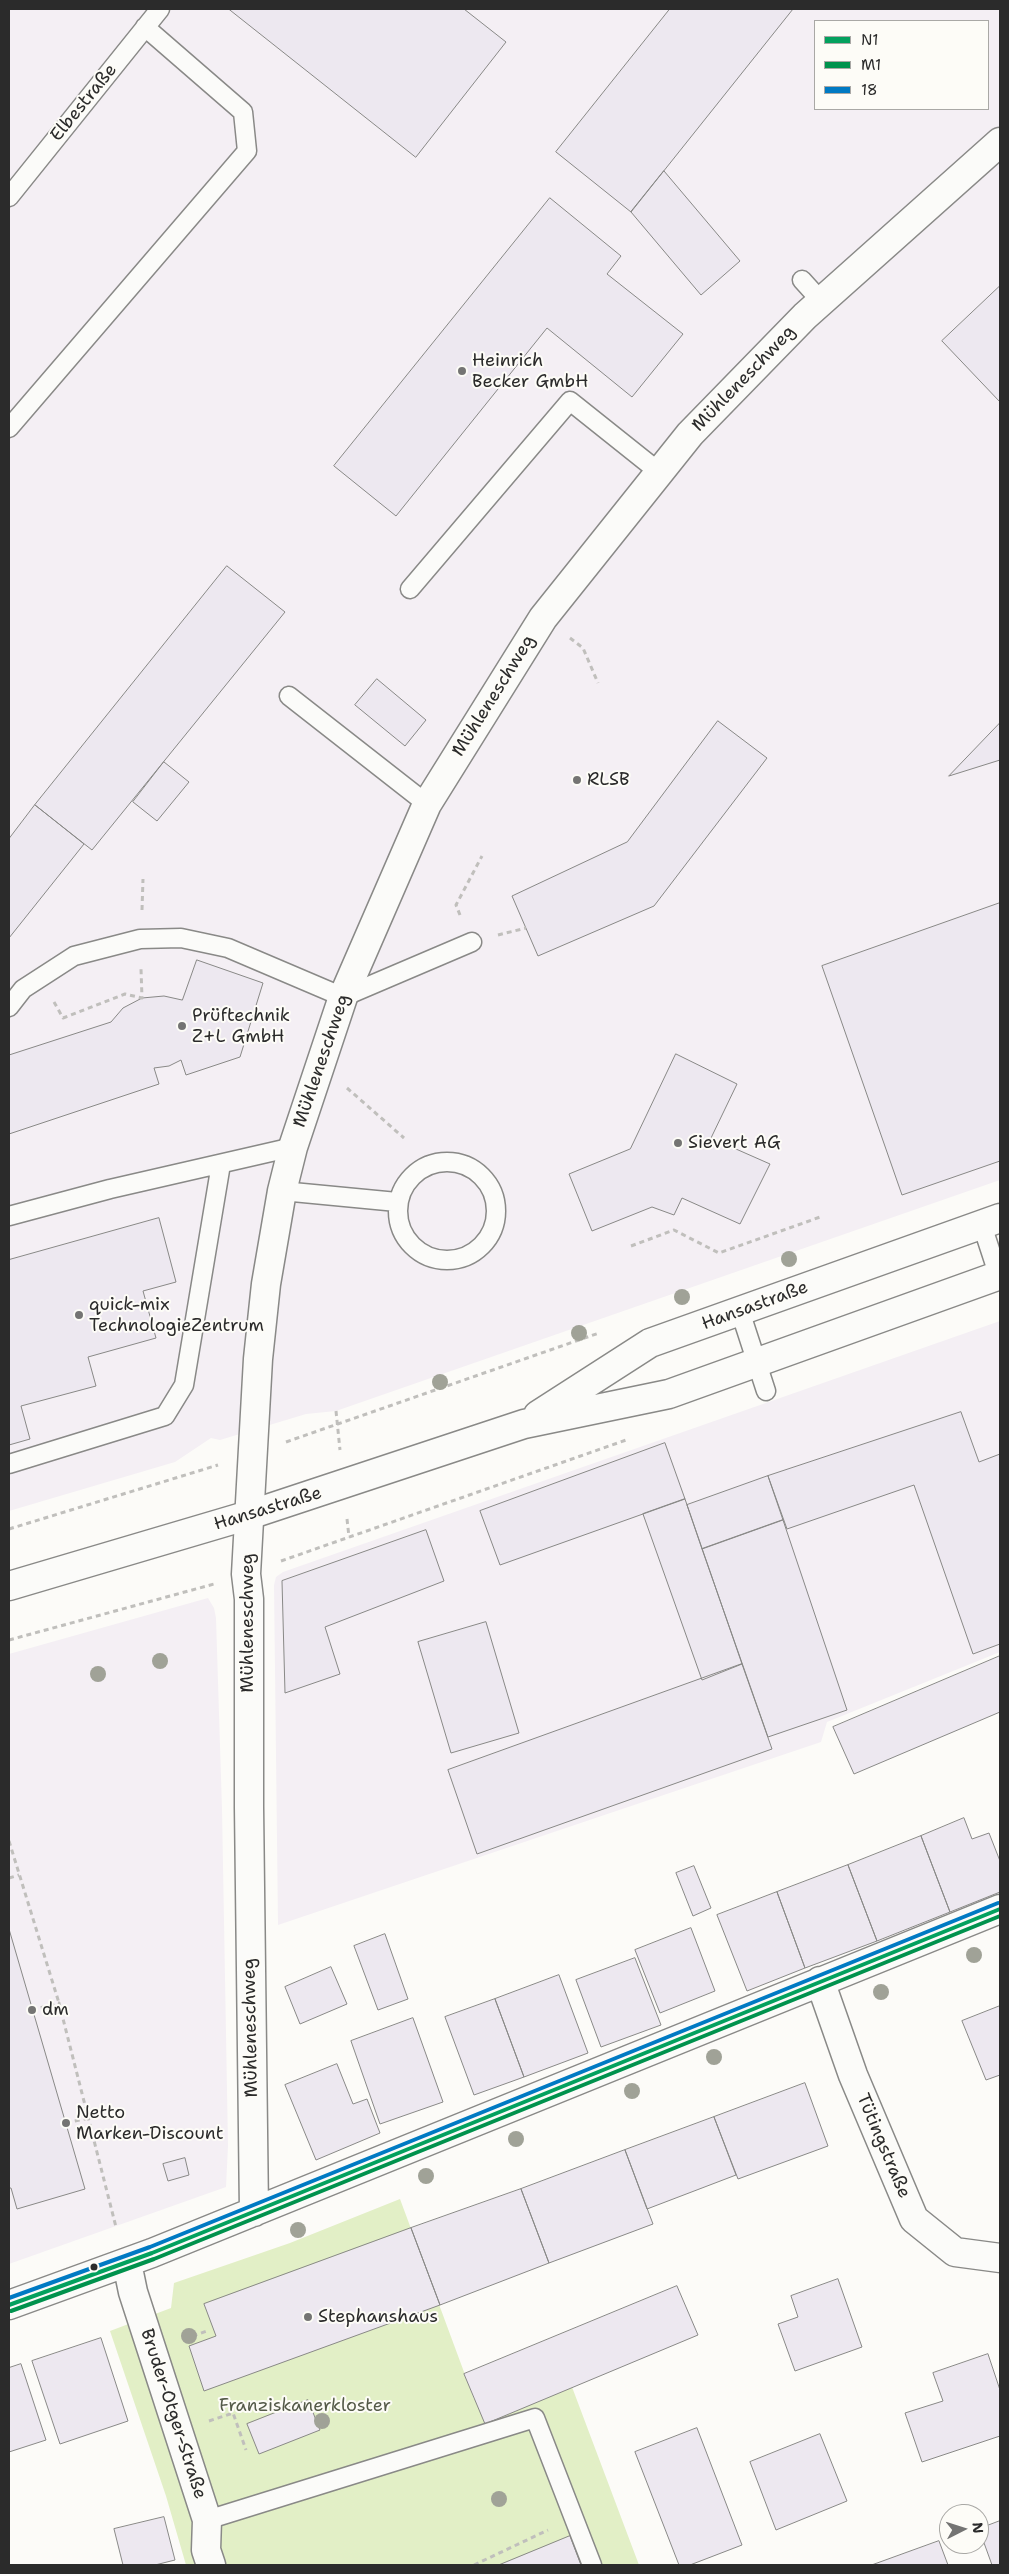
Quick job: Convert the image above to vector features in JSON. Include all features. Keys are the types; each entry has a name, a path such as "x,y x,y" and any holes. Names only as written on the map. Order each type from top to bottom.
{"street":[{"name":"Mühleneschweg","path":"254,2212 248,1807 249,1598 246,1574 258,1358 266,1284 282,1191 293,1147 343,997 427,804 543,618 690,434 821,301 1000,142"},
{"name":"Hansastraße","path":"524,1424 650,1343 991,1222"},
{"name":"Hansastraße","path":"9,1586 249,1515 524,1424 669,1394 1000,1277"},
{"path":"9,2305 126,2263 254,2212 1000,1909"},
{"name":"Tütingstraße","path":"820,1981 853,2075 914,2219 955,2252 1000,2258"},
{"name":"Bruder-Otger-Straße","path":"126,2263 133,2292 180,2431 207,2520 206,2550 211,2565"}],"lane":[{"name":"Elbestraße","path":"9,197 160,9"},
{"path":"9,428 247,151 243,112 145,27"},
{"path":"802,280 821,301"},
{"path":"410,589 570,401 659,472"},
{"path":"289,696 427,804"},
{"path":"9,1007 23,989 74,956 140,939 181,938 228,948 343,997 472,942"},
{"path":"9,1216 293,1147"},
{"path":"445,1161 461,1163 476,1170 488,1182 494,1197 497,1213 493,1229 485,1243 472,1253 457,1259 442,1260 426,1255 413,1246 403,1233 397,1202 404,1186 414,1174 429,1165 445,1161"},
{"path":"9,1464 165,1416 184,1385 221,1164"},
{"path":"282,1191 397,1202"},
{"path":"991,1222 1000,1277"},
{"path":"740,1311 766,1391"},
{"path":"207,2520 535,2418 592,2565"}],"path":[{"path":"543,618 583,648 598,683"},
{"path":"482,856 456,904 472,942 526,928"},
{"path":"40,978 63,1018 125,994 142,998"},
{"path":"318,1068 354,1092 404,1138"},
{"path":"631,1246 674,1230 719,1253 823,1216"},
{"path":"9,1640 246,1574 636,1436"},
{"path":"9,1529 177,1479 252,1453"},
{"path":"9,1841 59,2003 116,2227"},
{"path":"9,1878 19,1875"},
{"path":"32,2010 59,2003"},
{"path":"66,2123 89,2118"},
{"path":"180,2431 234,2412 246,2450"}],"shaded area":[{"path":"9,9 1000,9 1000,1180 336,1411 306,1414 220,1440 211,1438 175,1462 9,1511"},
{"path":"1000,1321 1000,1652 827,1722 821,1742 278,1925 274,1585 276,1577 283,1572"},
{"path":"208,1598 214,1608 216,1618 222,1809 228,2146 226,2187 9,2264 9,1654"}],"green space":[{"name":"Franziskanerkloster","path":"400,2199 474,2399 572,2387 639,2565 186,2565 166,2496 110,2331 171,2308 174,2283 290,2243"}],"building":[{"path":"229,9 464,9 506,42 416,157"},
{"path":"670,9 793,9 631,212 556,152"},
{"path":"664,171 740,261 701,295 631,212"},
{"name":"Heinrich Becker GmbH","path":"550,198 621,256 607,274 683,334 632,397 547,328 396,516 334,466"},
{"path":"1000,286 1000,402 942,341"},
{"path":"227,566 285,612 92,850 35,805"},
{"path":"377,679 426,720 405,746 355,705"},
{"path":"718,721 767,758 654,906 538,956 512,896 627,842"},
{"path":"1000,723 1000,760 949,776"},
{"path":"164,762 189,782 157,821 133,802"},
{"path":"35,805 84,844 9,938 9,839"},
{"path":"1000,903 1000,1161 902,1195 822,966"},
{"path":"197,960 263,983 240,1057 186,1075 181,1060 169,1066 154,1068 159,1084 9,1134 9,1055 111,1022 123,1008 142,998 164,996 182,1000"},
{"name":"Sievert AG","path":"676,1054 737,1084 711,1138 770,1164 740,1224 682,1198 674,1215 652,1207 592,1231 569,1174 630,1149"},
{"name":"quick-mix TechnologieZentrum","path":"159,1218 176,1282 143,1291 156,1338 88,1357 96,1386 21,1406 30,1439 9,1445 9,1260"},
{"path":"961,1412 979,1462 1000,1454 1000,1644 973,1654 914,1485 787,1529 768,1476"},
{"path":"665,1443 685,1499 500,1565 480,1511"},
{"path":"768,1476 783,1520 702,1549 687,1505"},
{"path":"685,1499 742,1664 702,1680 643,1514"},
{"path":"783,1520 847,1710 768,1737 702,1549"},
{"path":"426,1530 444,1581 325,1627 340,1674 285,1693 282,1581"},
{"path":"486,1622 519,1733 451,1753 418,1642"},
{"path":"1000,1656 1000,1712 854,1774 833,1727"},
{"path":"742,1664 772,1749 477,1854 448,1770"},
{"path":"964,1818 972,1839 989,1833 1000,1861 1000,1892 950,1912 921,1836"},
{"path":"921,1836 950,1912 877,1941 848,1865"},
{"path":"848,1865 877,1941 805,1968 777,1892"},
{"path":"694,1866 711,1908 693,1916 676,1873"},
{"path":"777,1892 805,1968 747,1991 717,1915"},
{"path":"691,1928 715,1991 660,2013 635,1950"},
{"path":"9,1929 85,2189 17,2209 11,2188 9,2188"},
{"path":"385,1934 408,1999 378,2010 354,1946"},
{"path":"635,1958 661,2025 601,2047 576,1980"},
{"path":"331,1967 347,2004 300,2024 285,1987"},
{"path":"559,1975 588,2053 524,2077 495,1999"},
{"path":"495,1999 524,2077 474,2095 445,2017"},
{"path":"1000,2006 1000,2075 986,2080 962,2021"},
{"path":"413,2018 443,2102 380,2124 351,2041"},
{"path":"337,2064 353,2104 367,2099 380,2133 316,2160 285,2085"},
{"path":"805,2083 828,2146 738,2179 714,2117"},
{"path":"714,2117 736,2175 647,2209 625,2150"},
{"path":"625,2150 653,2224 549,2263 521,2189"},
{"path":"185,2158 189,2175 168,2181 163,2164"},
{"path":"521,2189 549,2263 440,2305 411,2228"},
{"name":"Stephanshaus","path":"411,2228 440,2305 204,2391 189,2346 216,2336 204,2304"},
{"path":"838,2279 862,2347 795,2371 778,2324 798,2317 791,2296"},
{"path":"677,2286 698,2335 485,2424 464,2374"},
{"path":"101,2338 128,2421 60,2444 32,2361"},
{"path":"988,2354 1000,2390 1000,2436 922,2462 905,2413 943,2401 933,2373"},
{"path":"21,2364 46,2440 9,2452 9,2368"},
{"path":"308,2400 320,2430 259,2454 247,2424"},
{"path":"697,2428 742,2545 690,2565 679,2565 635,2452"},
{"path":"820,2434 847,2501 776,2530 750,2462"},
{"path":"164,2517 175,2560 155,2565 123,2565 114,2529"},
{"path":"1000,2521 1000,2565 992,2565 988,2554 989,2525"},
{"path":"570,2536 581,2565 499,2565"},
{"path":"939,2541 939,2554 944,2554 948,2565 872,2565"}],"transit line":[{"name":"18","path":"9,2298 150,2247 998,1903"},
{"name":"N1","path":"9,2305 152,2253 1000,1909"},
{"name":"M1","path":"11,2311 154,2259 1000,1916"}],"place":[{"name":"Heinrich Becker GmbH","path":"462,371"},
{"name":"RLSB","path":"577,780"},
{"name":"Prüftechnik Z+L GmbH","path":"182,1026"},
{"name":"Sievert AG","path":"678,1143"},
{"name":"quick-mix TechnologieZentrum","path":"79,1315"},
{"name":"dm","path":"32,2010"},
{"name":"Netto Marken-Discount","path":"66,2123"},
{"name":"Stephanshaus","path":"308,2317"}]}
